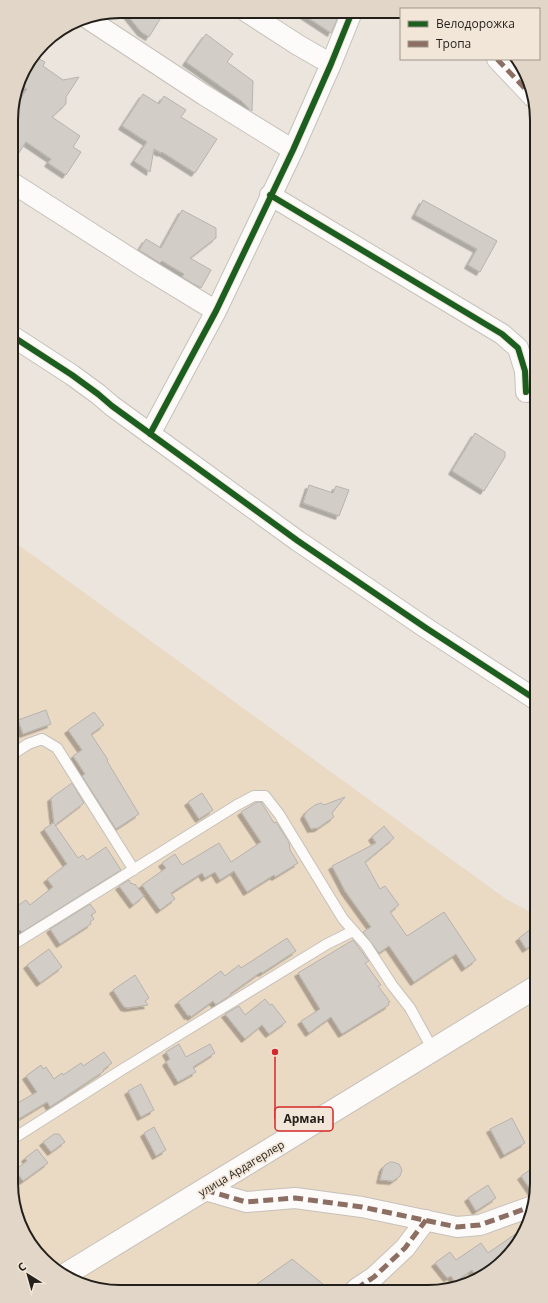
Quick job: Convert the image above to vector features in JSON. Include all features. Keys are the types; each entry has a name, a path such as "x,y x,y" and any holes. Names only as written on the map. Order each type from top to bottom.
{"main road":[{"name":"улица Ардагерлер","path":"70,1272 530,991"}],"street":[{"path":"256,18 331,64"},
{"path":"150,434 216,311 270,195 293,150 350,18"},
{"path":"92,22 204,95 293,150"},
{"path":"498,60 525,88"},
{"path":"18,186 144,267 216,311"},
{"path":"270,195 502,334 518,348 525,371 526,392"},
{"path":"18,340 93,390 150,434 298,541 426,628 530,696"},
{"path":"205,1190 246,1202 295,1198 362,1207 457,1227 480,1225 527,1208"},
{"path":"362,1285 374,1277 405,1248 426,1220"}],"lane":[{"path":"18,751 28,744 42,739 57,748 134,870"},
{"path":"18,942 237,805 254,796 265,796 279,814 343,920 366,945 392,985 410,1008 433,1050"},
{"path":"18,1135 327,944 353,931"}],"shaded area":[{"path":"18,545 506,899 530,912 530,1189 525,1216 513,1239 495,1260 484,1268 454,1282 428,1285 120,1285 87,1280 64,1268 53,1260 39,1245 26,1222 21,1209 18,1183"}],"building":[{"path":"130,18 161,18 149,37 141,32"},
{"path":"308,18 334,18 337,20 331,33"},
{"path":"206,34 233,54 227,62 253,81 252,111 240,100 186,62"},
{"path":"39,59 45,62 43,66 63,80 79,77 66,97 66,104 52,117 80,136 73,147 81,152 66,175 48,163 51,159 26,142 18,154 18,114 20,99 27,89 24,87 26,81"},
{"path":"143,94 159,104 164,96 186,110 181,117 217,139 195,173 162,152 161,153 154,149 150,172 134,161 147,142 122,126"},
{"path":"423,200 497,241 480,272 468,265 477,249 415,215"},
{"path":"182,210 216,228 216,238 190,258 211,270 201,288 182,277 184,274 162,261 160,263 139,250 146,239 161,248"},
{"path":"475,433 505,452 505,457 484,491 452,471"},
{"path":"309,485 333,493 336,486 349,490 339,516 303,503"},
{"path":"46,710 51,724 23,734 18,720"},
{"path":"94,712 104,725 91,734 108,760 107,761 139,814 116,829 82,776 85,774 73,756 82,750 68,730"},
{"path":"72,783 84,803 55,825 78,858 83,855 87,860 106,847 121,870 22,932 20,930 18,931 18,905 26,900 30,905 53,887 47,879 67,864 44,829 53,823 54,824 51,798"},
{"path":"202,793 213,810 199,819 188,802"},
{"path":"345,797 332,813 334,817 318,828 311,829 304,816 307,811 315,805 321,803 324,805"},
{"path":"257,802 261,802 274,823 276,822 289,842 290,850 298,863 275,877 274,875 247,892 234,871 220,880 215,872 205,878 202,873 171,893 175,899 160,910 142,885 166,868 162,863 175,854 182,865 219,843 231,862 261,842 241,812"},
{"path":"384,826 394,838 365,862 380,889 385,886 399,905 390,912 407,936 444,912 476,960 465,968 456,954 414,982 389,946 379,953 363,932 371,927 345,891 332,866 376,843 372,837"},
{"path":"129,880 131,884 135,884 144,896 133,905 119,886"},
{"path":"90,904 96,912 91,915 94,919 90,922 91,924 60,944 50,929"},
{"path":"530,930 530,946 526,949 519,938"},
{"path":"287,938 296,951 262,973 261,972 217,1004 213,1001 191,1017 190,1015 188,1016 178,1002 221,971 225,976 239,965 241,968"},
{"path":"353,940 369,961 365,963 381,985 378,986 390,1002 388,1003 389,1005 342,1034 331,1017 309,1033 301,1021 320,1009 298,973"},
{"path":"49,949 62,967 40,983 27,965"},
{"path":"135,975 149,998 145,1001 148,1005 128,1008 124,1007 113,990"},
{"path":"265,999 270,1005 272,1004 286,1022 269,1034 262,1025 245,1039 225,1014 239,1006 245,1015"},
{"path":"179,1044 186,1057 210,1044 215,1053 193,1067 196,1072 178,1082 166,1062 170,1059 166,1052"},
{"path":"104,1052 112,1063 103,1070 104,1071 50,1107 47,1102 18,1120 18,1103 37,1092 26,1076 41,1065 43,1069 46,1067 54,1079 81,1063 83,1066"},
{"path":"141,1084 154,1110 141,1117 128,1091"},
{"path":"512,1118 525,1143 504,1155 490,1129"},
{"path":"154,1127 166,1150 156,1156 144,1133"},
{"path":"54,1134 59,1134 65,1142 51,1152 43,1142"},
{"path":"37,1149 48,1163 23,1181 18,1174 18,1168 27,1161 25,1158"},
{"path":"390,1162 399,1164 402,1170 400,1176 393,1181 380,1180 383,1168"},
{"path":"530,1170 530,1189 521,1176"},
{"path":"488,1185 496,1198 476,1211 468,1198"},
{"path":"516,1234 505,1250 495,1260 474,1273 472,1270 455,1282 451,1276 447,1278 435,1263 450,1252 456,1260 481,1243 488,1253"},
{"path":"292,1259 324,1285 256,1285"}],"marked path":[{"path":"498,60 525,88"},
{"path":"205,1190 246,1202 295,1198 362,1207 457,1227 480,1225 527,1208"},
{"path":"362,1285 374,1277 405,1248 426,1220"}],"cycle path":[{"path":"150,434 216,311 293,150 350,18"},
{"path":"270,195 502,334 518,348 525,371 526,392"},
{"path":"18,340 72,375 112,406 298,541 426,628 530,696"}],"place":[{"name":"Арман","path":"275,1052"}]}
